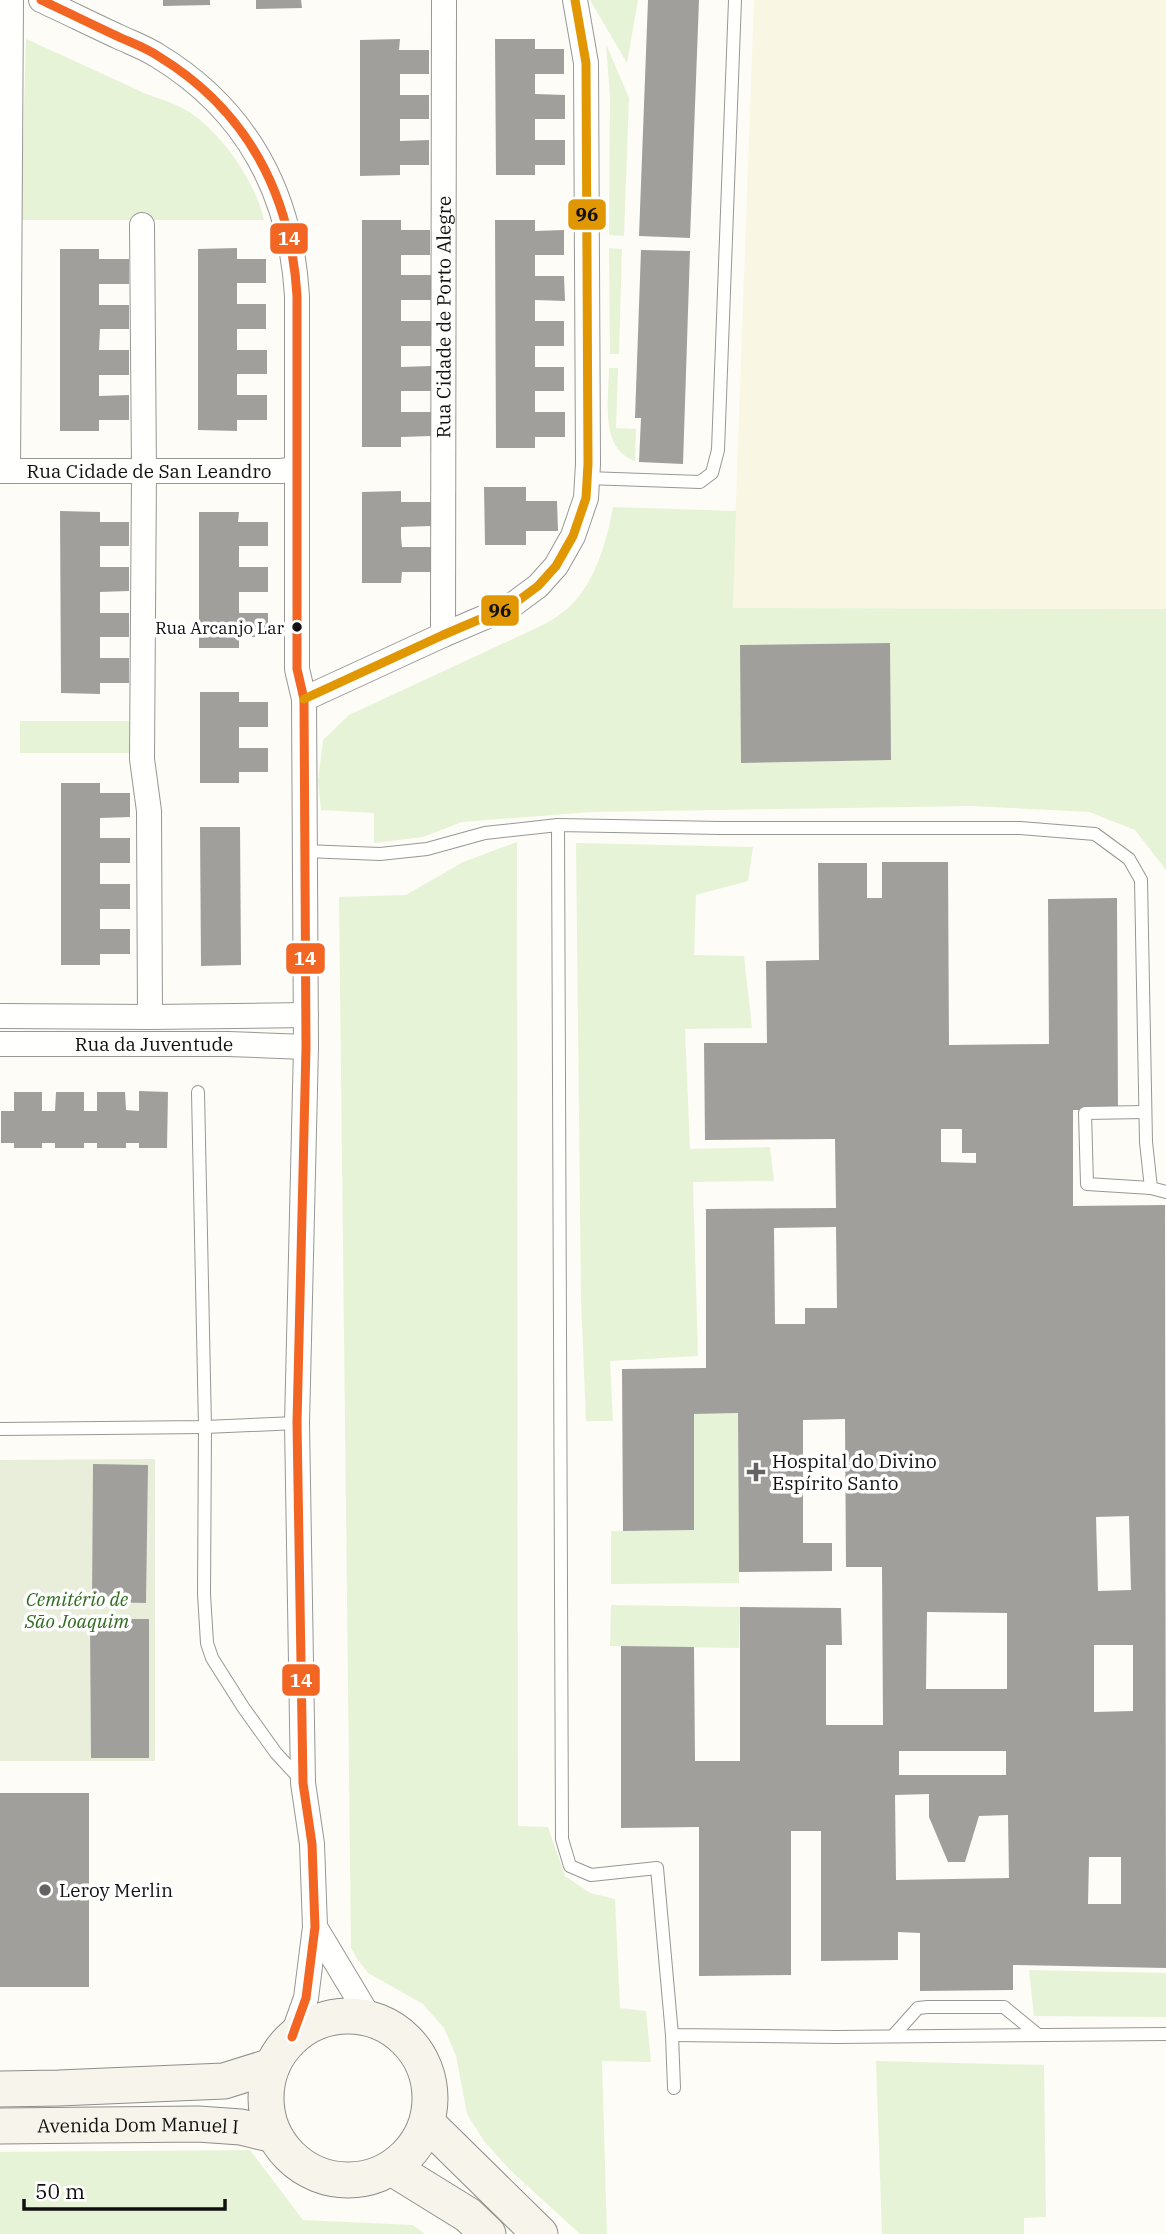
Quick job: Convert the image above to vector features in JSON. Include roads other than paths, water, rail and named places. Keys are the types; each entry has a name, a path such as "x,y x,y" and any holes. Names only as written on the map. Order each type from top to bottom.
{"main road":[{"path":"342,2015 369,2017 394,2028 413,2046 426,2069 431,2096 427,2123 419,2141 392,2168 367,2179 339,2180 313,2173 290,2157 274,2135 267,2112 266,2089 272,2066 292,2037 315,2022 342,2015"},
{"name":"Avenida Dom Manuel I","path":"0,2089 224,2081 272,2066"},
{"path":"427,2123 540,2234"},
{"name":"Avenida Dom Manuel I","path":"0,2126 198,2124 241,2127 274,2135"},
{"path":"392,2168 468,2216 488,2234"}],"street":[{"path":"4,471 11,0"},
{"path":"41,0 157,55 213,97 247,137 267,173 283,211 295,261 297,669 304,699 306,851 306,1047 297,1423 303,1783 312,1844 315,1927 306,1998 292,2037"},
{"name":"Rua Cidade de Porto Alegre","path":"443,635 444,0"},
{"path":"304,699 511,606 538,586 556,566 573,536 586,498 587,478 586,63 575,0"},
{"path":"142,225 142,759 149,811 150,1017"},
{"name":"Rua Cidade de San Leandro","path":"4,471 281,471 296,468"},
{"name":"Rua da Juventude","path":"0,1016 306,1015"},
{"name":"Rua da Juventude","path":"0,1044 228,1044 306,1047"},
{"path":"315,1927 369,2017"}],"lane":[{"path":"587,478 700,482 712,473 718,450 735,0"},
{"path":"558,825 562,1839 570,1867 591,1875 657,1868 674,2088"},
{"path":"306,851 392,852 427,849 485,833 558,825 1020,828 1095,834 1129,859 1141,880 1145,1112 1151,1188"},
{"path":"198,1092 205,1427 204,1594 207,1643 212,1658 243,1707 276,1753 303,1783"},
{"path":"1145,1112 1085,1113 1087,1184 1151,1188 1166,1192"},
{"path":"0,1429 205,1427 297,1423"},
{"path":"893,2036 918,2008 928,2007 1004,2007 1038,2035"},
{"path":"671,2035 1166,2034"}],"place":[{"name":"Rua Arcanjo Lar","path":"297,627"},
{"name":"Hospital do Divino Espírito Santo","path":"756,1472"},
{"name":"Leroy Merlin","path":"45,1890"}],"park label":[{"name":"Cemitério de São Joaquim","path":"77,1610"}]}
